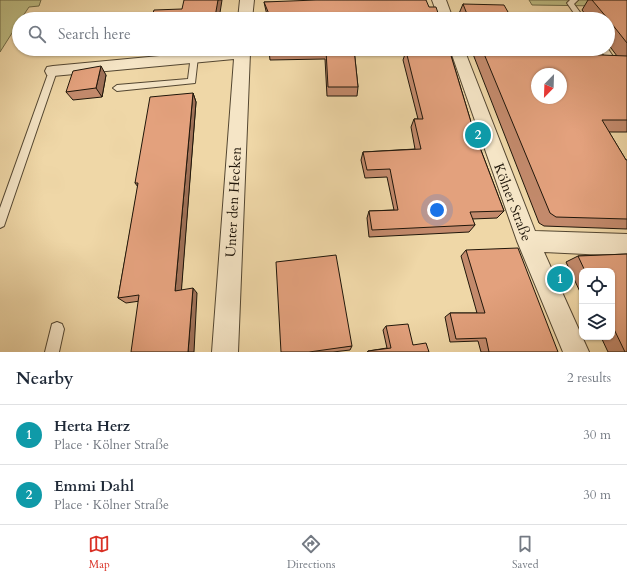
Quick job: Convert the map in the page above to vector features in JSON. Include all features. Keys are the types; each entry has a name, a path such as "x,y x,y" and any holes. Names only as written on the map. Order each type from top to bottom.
{"street":[{"path":"246,12 247,0"},
{"path":"439,0 443,12"},
{"name":"Unter den Hecken","path":"53,71 202,56"},
{"name":"Unter den Hecken","path":"225,352 242,56"},
{"name":"Kölner Straße","path":"460,56 528,241 576,352"},
{"path":"528,241 627,245"}],"lane":[{"path":"575,0 570,3 577,12"},
{"path":"609,56 615,65"},
{"path":"117,88 192,81 194,57"},
{"name":"Unter den Hecken","path":"0,223 53,71"},
{"path":"52,352 57,328"}],"shaded area":[{"path":"0,0 41,0 39,6 29,7 26,12 12,12 12,33 0,52"},
{"path":"529,0 596,0 601,6 532,5"}],"building":[{"path":"184,0 218,0 216,12 153,12 154,10 182,9"},
{"path":"316,0 426,0 429,7 436,7 438,12 268,12 264,2"},
{"path":"592,0 627,0 627,43 615,28 615,12 602,12"},
{"path":"463,4 504,5 508,12 466,12"},
{"path":"326,56 355,56 358,87 328,87"},
{"path":"407,56 451,56 474,132 504,211 470,212 475,225 372,230 369,211 398,210 390,169 367,170 363,152 421,149 414,119 423,119"},
{"path":"485,56 627,56 627,120 602,120 627,160 627,219 556,217 550,213"},
{"path":"101,66 96,88 66,92 73,71"},
{"path":"193,93 175,291 193,288 188,352 131,352 139,295 118,298 138,183 135,183 150,97"},
{"path":"518,248 558,352 489,352 486,338 456,339 450,313 485,313 466,250"},
{"path":"627,254 627,352 625,352 615,331 615,268 584,268 578,256"},
{"path":"336,255 352,346 309,352 281,352 276,262"},
{"path":"408,324 413,345 426,343 429,352 368,352 391,348 386,326"}],"place":[{"name":"Emmi Dahl","path":"478,135"},
{"name":"Herta Herz","path":"560,279"}]}
